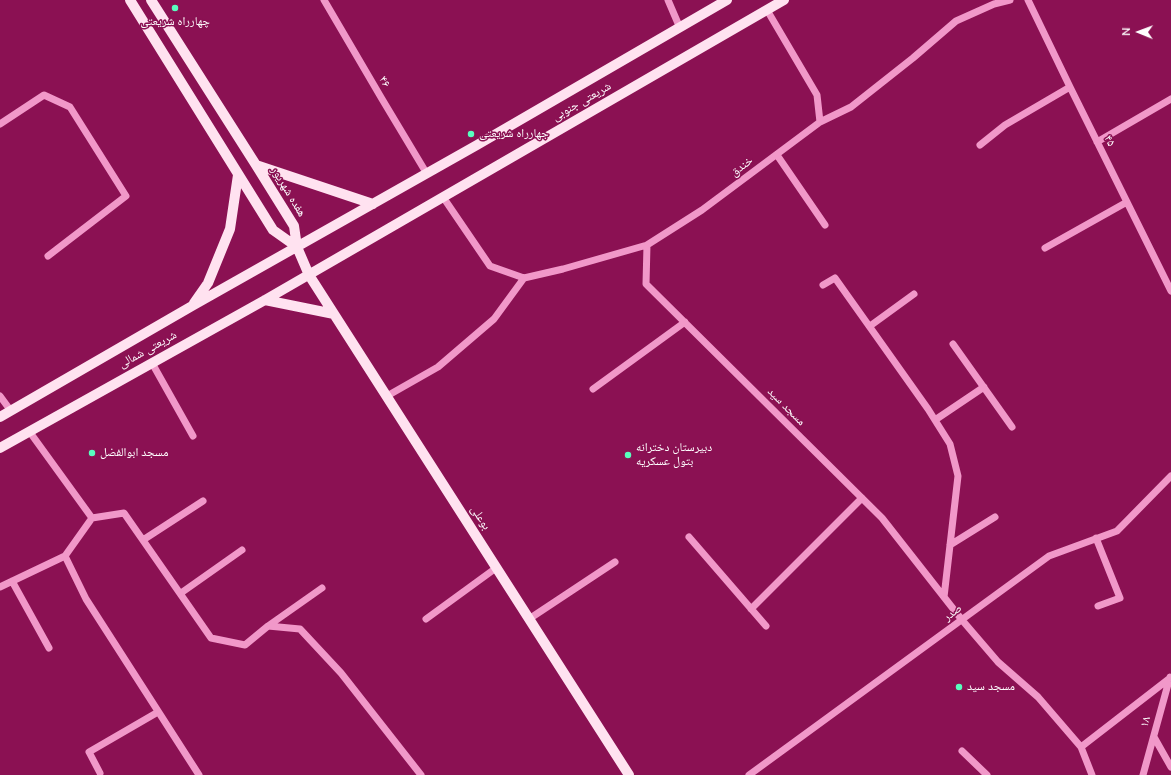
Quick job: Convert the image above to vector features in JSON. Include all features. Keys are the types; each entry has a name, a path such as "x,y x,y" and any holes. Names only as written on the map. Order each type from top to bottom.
{"main road":[{"path":"130,0 273,230 298,247"},
{"name":"هفده شهریور","path":"151,0 294,226 298,247 309,274"},
{"name":"شریعتی جنوبی","path":"298,247 727,0"},
{"name":"شریعتی جنوبی","path":"309,274 784,0"},
{"path":"256,165 372,204"},
{"path":"192,306 208,283 230,229 238,175"},
{"name":"شریعتی شمالی","path":"0,417 192,306 298,247"},
{"name":"شریعتی شمالی","path":"0,448 309,274"},
{"name":"بوعلی","path":"309,274 629,775"},
{"path":"265,300 334,314"}],"street":[{"name":"۴۶","path":"324,0 427,174"},
{"path":"668,0 680,28"},
{"name":"خندق","path":"524,278 563,269 647,245 702,210 820,122 850,107 913,58 956,21 994,4 1010,0"},
{"name":"۴۵","path":"1028,0 1171,291"},
{"path":"767,10 817,96 820,122"},
{"path":"980,145 1005,125 1070,88"},
{"path":"0,124 44,95 70,107 126,196 48,256"},
{"path":"1097,142 1171,99"},
{"path":"777,155 825,225"},
{"path":"387,396 438,367 494,319 524,278 490,266 443,197"},
{"path":"1046,248 1127,202"},
{"path":"593,389 685,322 646,284 647,245"},
{"path":"823,285 835,278 870,326 950,444 958,476 944,597"},
{"path":"870,326 914,294"},
{"name":"مسجد سید","path":"685,322 882,518 962,620 998,662 1038,697 1081,747 1092,775"},
{"path":"953,344 1012,427"},
{"path":"152,363 193,436"},
{"path":"935,420 984,387"},
{"path":"0,396 11,411"},
{"path":"29,431 92,518"},
{"name":"صدر","path":"750,775 1049,556 1117,531 1171,476"},
{"path":"751,609 862,498"},
{"path":"143,540 203,501"},
{"path":"0,587 65,556 92,518 124,513 211,638 245,645 268,626 322,588"},
{"path":"950,545 995,518"},
{"path":"689,537 766,626"},
{"path":"1096,538 1120,598 1098,606"},
{"path":"180,593 242,550"},
{"path":"65,556 86,599 199,775"},
{"path":"529,619 615,562"},
{"path":"426,619 496,568"},
{"path":"12,581 48,648"},
{"path":"268,626 300,629 341,673 421,775"},
{"path":"1081,747 1171,676"},
{"name":"۱۸","path":"1143,775 1171,676"},
{"path":"100,773 89,752 158,712"},
{"path":"1154,737 1171,767"},
{"path":"962,751 988,775"}],"place":[{"name":"چهارراه شریعتی","path":"175,8"},
{"name":"جهارراه شریعتی","path":"471,134"},
{"name":"مسجد ابوالفضل","path":"92,453"},
{"name":"دبیرستان دخترانه بتول عسکریه","path":"628,455"},
{"name":"مسجد سید","path":"959,687"}]}
